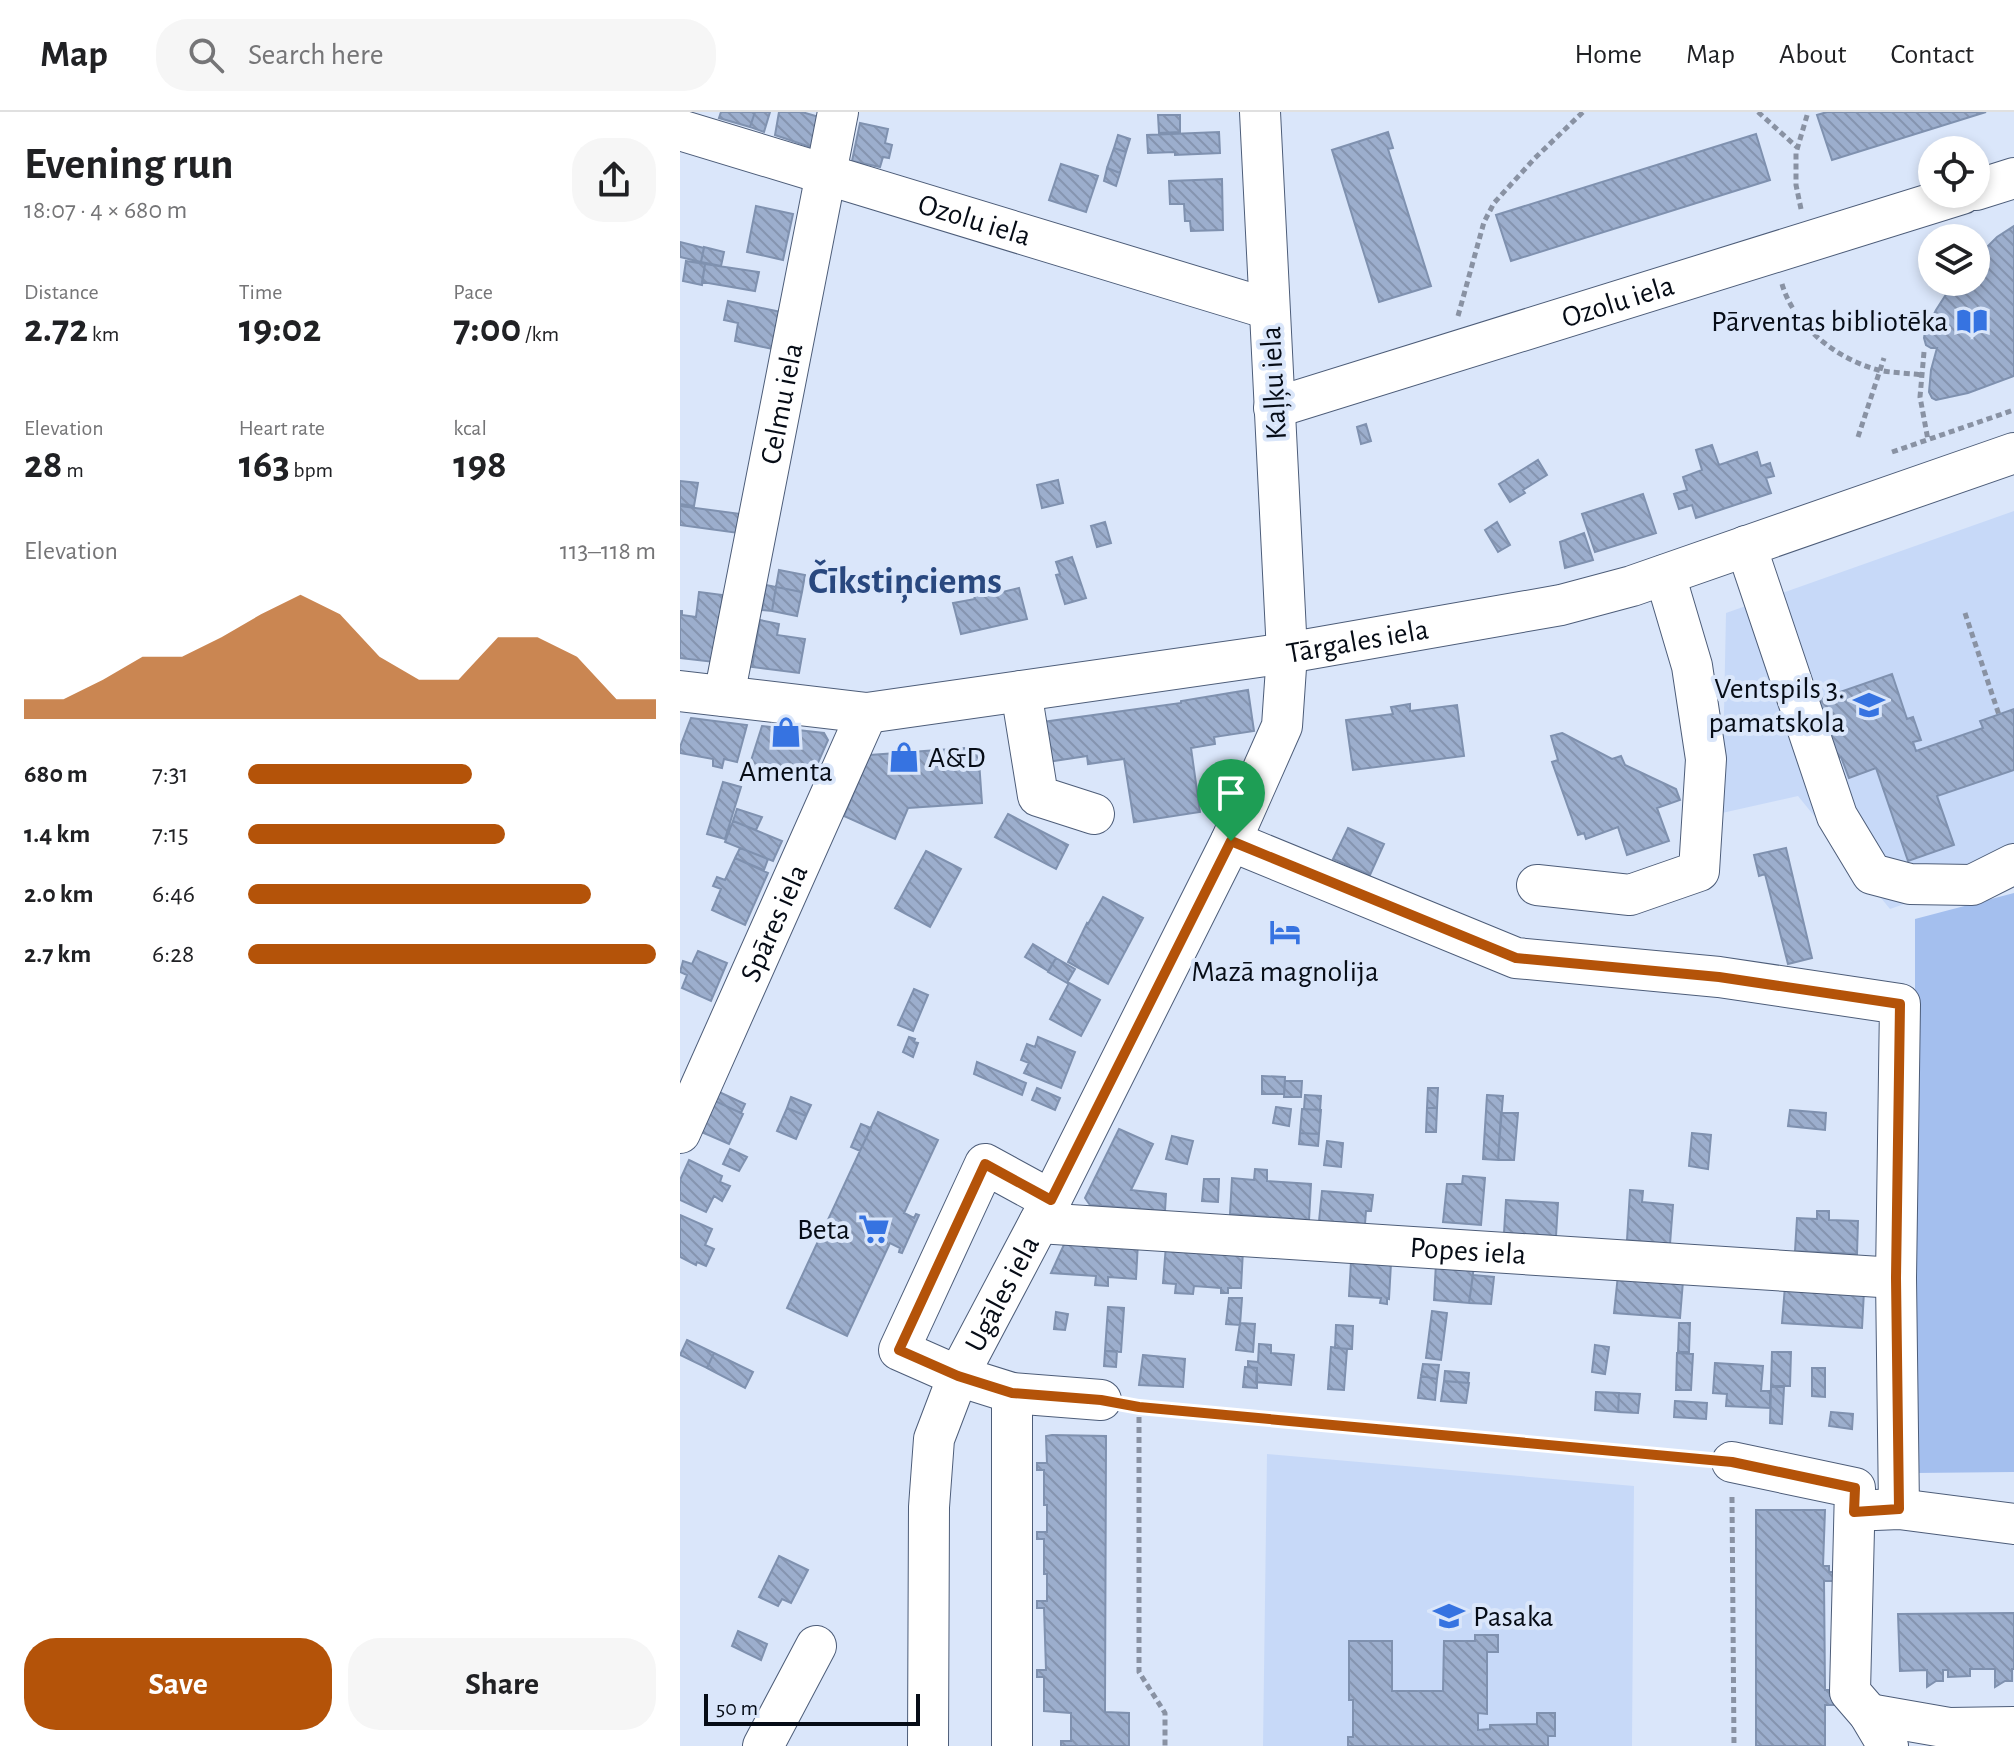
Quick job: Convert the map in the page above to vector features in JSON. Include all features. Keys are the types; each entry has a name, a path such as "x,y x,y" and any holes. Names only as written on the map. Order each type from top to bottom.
{"street":[{"name":"Celmu iela","path":"724,696 838,112"},
{"name":"Kaļķu iela","path":"1260,112 1287,653"},
{"name":"Ozolu iela","path":"680,130 1269,309"},
{"path":"1990,186 2014,178"},
{"name":"Ozolu iela","path":"1274,408 1918,208"},
{"name":"Tārgales iela","path":"680,691 867,713 1287,653 1561,605 1665,575 2014,453"},
{"path":"1746,546 1837,816 1872,874 1910,884 1972,885 2014,864"},
{"path":"1537,885 1630,895 1699,871 1706,759 1692,666 1665,575"},
{"name":"Ugāles iela","path":"928,1746 929,1507 934,1439 958,1376 1045,1211 1231,841 1282,726 1287,653"},
{"path":"1021,691 1038,796 1094,814"},
{"name":"Spāres iela","path":"680,1133 867,713"},
{"path":"1231,841 1516,958 1719,977 1900,1004 1896,1278 1899,1509"},
{"path":"1045,1211 985,1164 899,1350 958,1376 1012,1393 1120,1403"},
{"name":"Popes iela","path":"1045,1211 1896,1278"},
{"path":"1012,1393 1012,1746"},
{"path":"1732,1462 1855,1488 1850,1692 1878,1730 2014,1727"},
{"path":"1854,1512 1899,1509 2014,1524"},
{"path":"763,1746 816,1646"}],"path":[{"path":"1458,316 1484,222 1494,203 1583,112"},
{"path":"1758,112 1798,148"},
{"path":"1801,210 1796,185 1798,148 1808,112"},
{"path":"1772,253 1784,293 1798,316 1821,341 1849,359 1879,370 1922,375"},
{"path":"1924,352 1920,397 1928,440"},
{"path":"1858,437 1884,358"},
{"path":"1892,452 2014,410"},
{"path":"1965,613 1999,715"},
{"path":"1165,1746 1165,1713 1139,1672 1120,1403 1732,1462 1734,1746"}],"shaded area":[{"name":"Ventspils 3. pamatskola","path":"2014,511 2014,865 1890,909 1798,796 1722,813 1726,613"},
{"path":"2014,893 2014,1472 1915,1473 1915,919"},
{"name":"Pasaka","path":"1267,1454 1634,1486 1632,1746 1263,1746"}],"building":[{"path":"721,112 755,112 750,127 719,118"},
{"path":"755,112 770,112 764,132 750,127"},
{"path":"779,112 802,112 819,117 813,148 775,135"},
{"path":"1827,112 1986,112 1832,160 1817,115"},
{"path":"1158,115 1180,115 1180,132 1159,133"},
{"path":"860,123 888,129 885,143 892,145 889,158 883,157 880,167 852,161"},
{"path":"1219,132 1220,153 1148,153 1147,135"},
{"path":"1388,132 1393,148 1388,149 1431,286 1379,302 1332,150"},
{"path":"1756,134 1770,180 1511,261 1496,215"},
{"path":"1118,135 1130,139 1126,152 1114,148"},
{"path":"1114,148 1126,152 1120,173 1107,168"},
{"path":"1061,164 1098,176 1086,212 1049,200"},
{"path":"1107,168 1120,173 1116,186 1104,181"},
{"path":"1222,179 1223,230 1191,231 1190,221 1185,221 1184,204 1170,204 1169,181"},
{"path":"756,206 793,214 783,260 747,252"},
{"name":"Pārventas bibliotēka","path":"2014,226 2014,376 1968,393 1936,400 1929,392 1937,348 1926,345 1925,332 1945,296 1990,296 1990,244"},
{"path":"680,242 704,248 701,262 680,257"},
{"path":"704,247 724,252 721,266 701,262"},
{"path":"686,261 705,264 702,285 683,281"},
{"path":"705,264 759,272 755,291 702,282"},
{"path":"728,301 781,312 773,349 735,341 738,323 724,320"},
{"path":"1366,424 1371,441 1361,444 1357,427"},
{"path":"1712,445 1719,465 1757,452 1761,466 1770,463 1774,476 1766,478 1771,493 1696,518 1692,505 1679,509 1674,494 1687,490 1683,477 1702,470 1696,450"},
{"path":"1538,460 1547,475 1510,502 1499,484"},
{"path":"1058,480 1063,503 1042,508 1037,485"},
{"path":"680,481 698,483 694,506 680,504"},
{"path":"1643,494 1656,533 1595,552 1582,514"},
{"path":"680,506 741,514 738,533 680,525"},
{"path":"1105,522 1111,543 1097,547 1091,526"},
{"path":"1497,522 1510,545 1498,552 1485,530"},
{"path":"1584,533 1593,560 1565,568 1560,542"},
{"path":"1072,557 1086,598 1065,604 1056,575 1060,574 1056,562"},
{"path":"779,570 805,575 802,592 776,587"},
{"path":"766,585 776,587 772,611 762,610"},
{"path":"988,585 990,595 1019,588 1027,619 961,634 953,603 975,599 972,589"},
{"path":"776,587 802,592 797,616 772,611"},
{"path":"699,592 723,595 714,662 680,658 680,611 682,615 696,617"},
{"path":"760,620 779,624 777,635 805,639 799,673 752,667"},
{"path":"1892,674 1907,719 1913,717 1921,740 1913,742 1916,751 1983,728 1980,721 2014,709 2014,770 1937,796 1954,845 1908,861 1876,768 1849,778 1841,757 1832,760 1808,703"},
{"path":"1248,690 1254,731 1214,737 1215,744 1191,748 1200,812 1134,822 1124,759 1088,764 1087,756 1041,763 1043,722 1181,703"},
{"path":"1410,704 1410,711 1457,705 1464,756 1353,770 1346,720 1393,714 1391,707"},
{"path":"691,718 747,725 737,762 724,759 722,768 713,766 713,759 680,753"},
{"path":"762,726 824,733 828,740 813,774 749,767"},
{"path":"1562,733 1612,759 1621,756 1625,765 1676,789 1680,800 1657,808 1669,841 1627,855 1618,827 1586,839 1584,833 1578,835 1552,762 1558,760 1551,736"},
{"path":"978,747 982,803 908,808 895,839 844,816 870,755"},
{"path":"723,782 741,787 725,839 707,834"},
{"path":"737,809 762,817 756,830 733,821"},
{"path":"1008,814 1068,845 1056,869 995,837"},
{"path":"733,821 782,841 773,861 725,842"},
{"path":"1348,828 1384,844 1370,875 1333,859"},
{"path":"740,848 768,859 764,870 735,858"},
{"path":"1786,848 1812,958 1788,964 1765,874 1759,876 1754,855"},
{"path":"926,851 961,869 930,927 895,908"},
{"path":"735,858 768,873 745,925 712,910 721,889 713,886 717,877 725,880"},
{"path":"1103,897 1143,918 1108,984 1068,962"},
{"path":"1033,944 1056,958 1048,971 1025,957"},
{"path":"698,951 727,963 711,1001 682,988 687,975 680,972 683,961 692,964"},
{"path":"1056,958 1075,969 1067,983 1048,972"},
{"path":"1069,983 1100,1000 1081,1036 1050,1019"},
{"path":"914,989 928,995 913,1031 898,1025"},
{"path":"909,1037 918,1043 913,1057 903,1052"},
{"path":"1038,1037 1075,1052 1061,1088 1024,1073 1029,1063 1021,1060 1027,1044 1035,1047"},
{"path":"977,1062 1026,1083 1022,1095 974,1074"},
{"path":"1262,1076 1285,1077 1284,1094 1262,1094"},
{"path":"1285,1081 1302,1081 1301,1097 1284,1097"},
{"path":"1037,1088 1060,1098 1055,1110 1032,1100"},
{"path":"1428,1088 1438,1088 1437,1108 1427,1108"},
{"path":"717,1091 745,1104 741,1113 713,1100"},
{"path":"1305,1095 1321,1096 1320,1110 1304,1109"},
{"path":"1487,1095 1503,1096 1498,1160 1483,1159"},
{"path":"791,1097 811,1105 806,1116 787,1108"},
{"path":"713,1100 743,1114 729,1144 699,1131"},
{"path":"1276,1107 1291,1109 1289,1126 1273,1123"},
{"path":"787,1108 806,1116 796,1139 777,1131"},
{"path":"1427,1108 1437,1108 1436,1132 1426,1132"},
{"path":"1302,1109 1321,1110 1319,1134 1300,1133"},
{"path":"1790,1110 1826,1113 1825,1130 1788,1126"},
{"path":"878,1112 938,1140 904,1213 914,1218 916,1214 919,1215 902,1253 899,1252 900,1248 890,1243 847,1336 787,1308"},
{"path":"1501,1113 1518,1113 1514,1160 1498,1160"},
{"path":"861,1124 871,1128 860,1151 851,1147"},
{"path":"1119,1129 1153,1144 1131,1190 1166,1194 1165,1211 1090,1205 1085,1198"},
{"path":"1300,1133 1319,1134 1318,1146 1299,1144"},
{"path":"1692,1133 1711,1135 1708,1169 1689,1166"},
{"path":"1172,1136 1193,1141 1187,1164 1166,1159"},
{"path":"1327,1141 1343,1143 1341,1167 1324,1165"},
{"path":"730,1149 747,1157 739,1171 723,1164"},
{"path":"689,1160 722,1176 720,1182 730,1186 722,1201 714,1196 706,1212 680,1200 680,1180"},
{"path":"1255,1169 1267,1170 1267,1181 1311,1184 1309,1220 1230,1214 1232,1178 1254,1180"},
{"path":"1463,1176 1485,1178 1481,1225 1443,1222 1447,1184 1462,1184"},
{"path":"1204,1179 1219,1179 1218,1202 1202,1201"},
{"path":"1630,1190 1643,1191 1642,1202 1673,1205 1670,1244 1627,1240"},
{"path":"1322,1191 1373,1195 1371,1211 1366,1211 1365,1224 1319,1221"},
{"path":"1506,1200 1558,1203 1556,1236 1504,1233"},
{"path":"1817,1211 1829,1211 1829,1220 1858,1221 1857,1254 1795,1251 1797,1218 1817,1219"},
{"path":"680,1215 712,1229 705,1245 714,1249 706,1266 680,1257"},
{"path":"1067,1238 1138,1242 1136,1279 1108,1277 1108,1286 1095,1285 1096,1276 1051,1273"},
{"path":"1166,1245 1243,1250 1241,1288 1228,1288 1228,1293 1221,1293 1221,1288 1194,1286 1193,1294 1175,1293 1176,1284 1163,1283"},
{"path":"1351,1261 1391,1263 1387,1304 1380,1303 1381,1298 1349,1296"},
{"path":"1436,1263 1474,1266 1469,1303 1434,1300"},
{"path":"1473,1275 1494,1277 1491,1304 1469,1303"},
{"path":"1618,1275 1683,1281 1680,1318 1614,1313"},
{"path":"1785,1286 1864,1291 1862,1328 1782,1323"},
{"path":"1229,1298 1242,1298 1240,1325 1226,1324"},
{"path":"1108,1307 1124,1308 1121,1352 1105,1351"},
{"path":"1432,1311 1447,1313 1441,1360 1426,1358"},
{"path":"1056,1312 1068,1314 1065,1330 1054,1329"},
{"path":"1240,1323 1255,1324 1253,1352 1236,1350"},
{"path":"1679,1323 1690,1323 1689,1352 1678,1352"},
{"path":"1336,1325 1353,1326 1352,1349 1335,1348"},
{"path":"687,1340 714,1353 707,1368 680,1355"},
{"path":"1259,1344 1271,1345 1271,1353 1294,1355 1291,1385 1256,1382 1257,1368 1248,1367 1248,1361 1258,1362"},
{"path":"1595,1345 1609,1347 1605,1374 1592,1372"},
{"path":"1331,1347 1347,1349 1344,1390 1328,1389"},
{"path":"1105,1351 1117,1351 1116,1367 1104,1366"},
{"path":"1772,1352 1791,1352 1790,1386 1771,1386"},
{"path":"714,1353 753,1372 745,1388 707,1368"},
{"path":"1677,1353 1693,1354 1691,1390 1676,1390"},
{"path":"1143,1355 1185,1359 1183,1387 1139,1385"},
{"path":"1715,1363 1763,1366 1761,1391 1770,1391 1770,1408 1726,1406 1727,1394 1713,1393"},
{"path":"1423,1364 1439,1365 1437,1379 1421,1376"},
{"path":"1245,1367 1257,1368 1257,1388 1243,1387"},
{"path":"1812,1368 1825,1368 1825,1397 1812,1396"},
{"path":"1445,1371 1469,1373 1468,1383 1444,1381"},
{"path":"1421,1376 1437,1379 1435,1400 1418,1398"},
{"path":"1444,1381 1469,1383 1466,1403 1441,1401"},
{"path":"1771,1387 1784,1387 1782,1424 1770,1423"},
{"path":"1596,1392 1619,1393 1618,1412 1595,1410"},
{"path":"1619,1393 1640,1394 1638,1413 1618,1412"},
{"path":"1675,1401 1707,1403 1706,1419 1674,1417"},
{"path":"1831,1412 1853,1414 1852,1429 1829,1426"},
{"path":"1046,1436 1106,1436 1105,1712 1129,1713 1129,1746 1061,1746 1061,1741 1071,1741 1071,1713 1044,1711 1044,1677 1037,1677 1037,1670 1046,1670 1044,1608 1037,1608 1037,1601 1047,1601 1047,1574 1044,1574 1044,1539 1037,1539 1037,1532 1047,1532 1047,1505 1044,1505 1044,1470 1037,1470 1037,1463 1047,1463"},
{"path":"1756,1510 1825,1510 1823,1566 1829,1566 1829,1572 1834,1572 1834,1581 1824,1581 1825,1690 1834,1696 1834,1705 1825,1705 1825,1746 1756,1746"},
{"path":"779,1556 808,1570 791,1603 782,1599 778,1606 759,1597"},
{"path":"2014,1613 2012,1681 1995,1687 1995,1669 1970,1669 1970,1676 1948,1677 1948,1670 1943,1670 1943,1681 1936,1681 1927,1687 1927,1670 1900,1671 1898,1614"},
{"path":"738,1631 767,1644 761,1660 732,1646"},
{"path":"1475,1635 1498,1635 1498,1652 1487,1652 1487,1714 1478,1713 1478,1730 1490,1729 1490,1725 1537,1724 1537,1713 1555,1713 1555,1736 1548,1736 1548,1746 1348,1746 1348,1737 1353,1737 1353,1700 1349,1700 1349,1641 1392,1641 1392,1691 1443,1691 1444,1641 1475,1641"}],"place":[{"name":"Pārventas bibliotēka","path":"1972,321"},
{"name":"Ventspils 3. pamatskola","path":"1869,705"},
{"name":"Amenta","path":"786,732"},
{"name":"A&D","path":"904,757"},
{"name":"Mazā magnolija","path":"1285,932"},
{"name":"Beta","path":"874,1229"},
{"name":"Pasaka","path":"1449,1616"}],"district":[{"name":"Čīkstiņciems","path":"905,580"}],"route":[{"path":"1231,841 1516,958 1719,977 1900,1004 1896,1278 1899,1509 1854,1512 1855,1488 1732,1462 1012,1393 958,1376 899,1350 985,1164 1051,1200 1231,841"}]}
